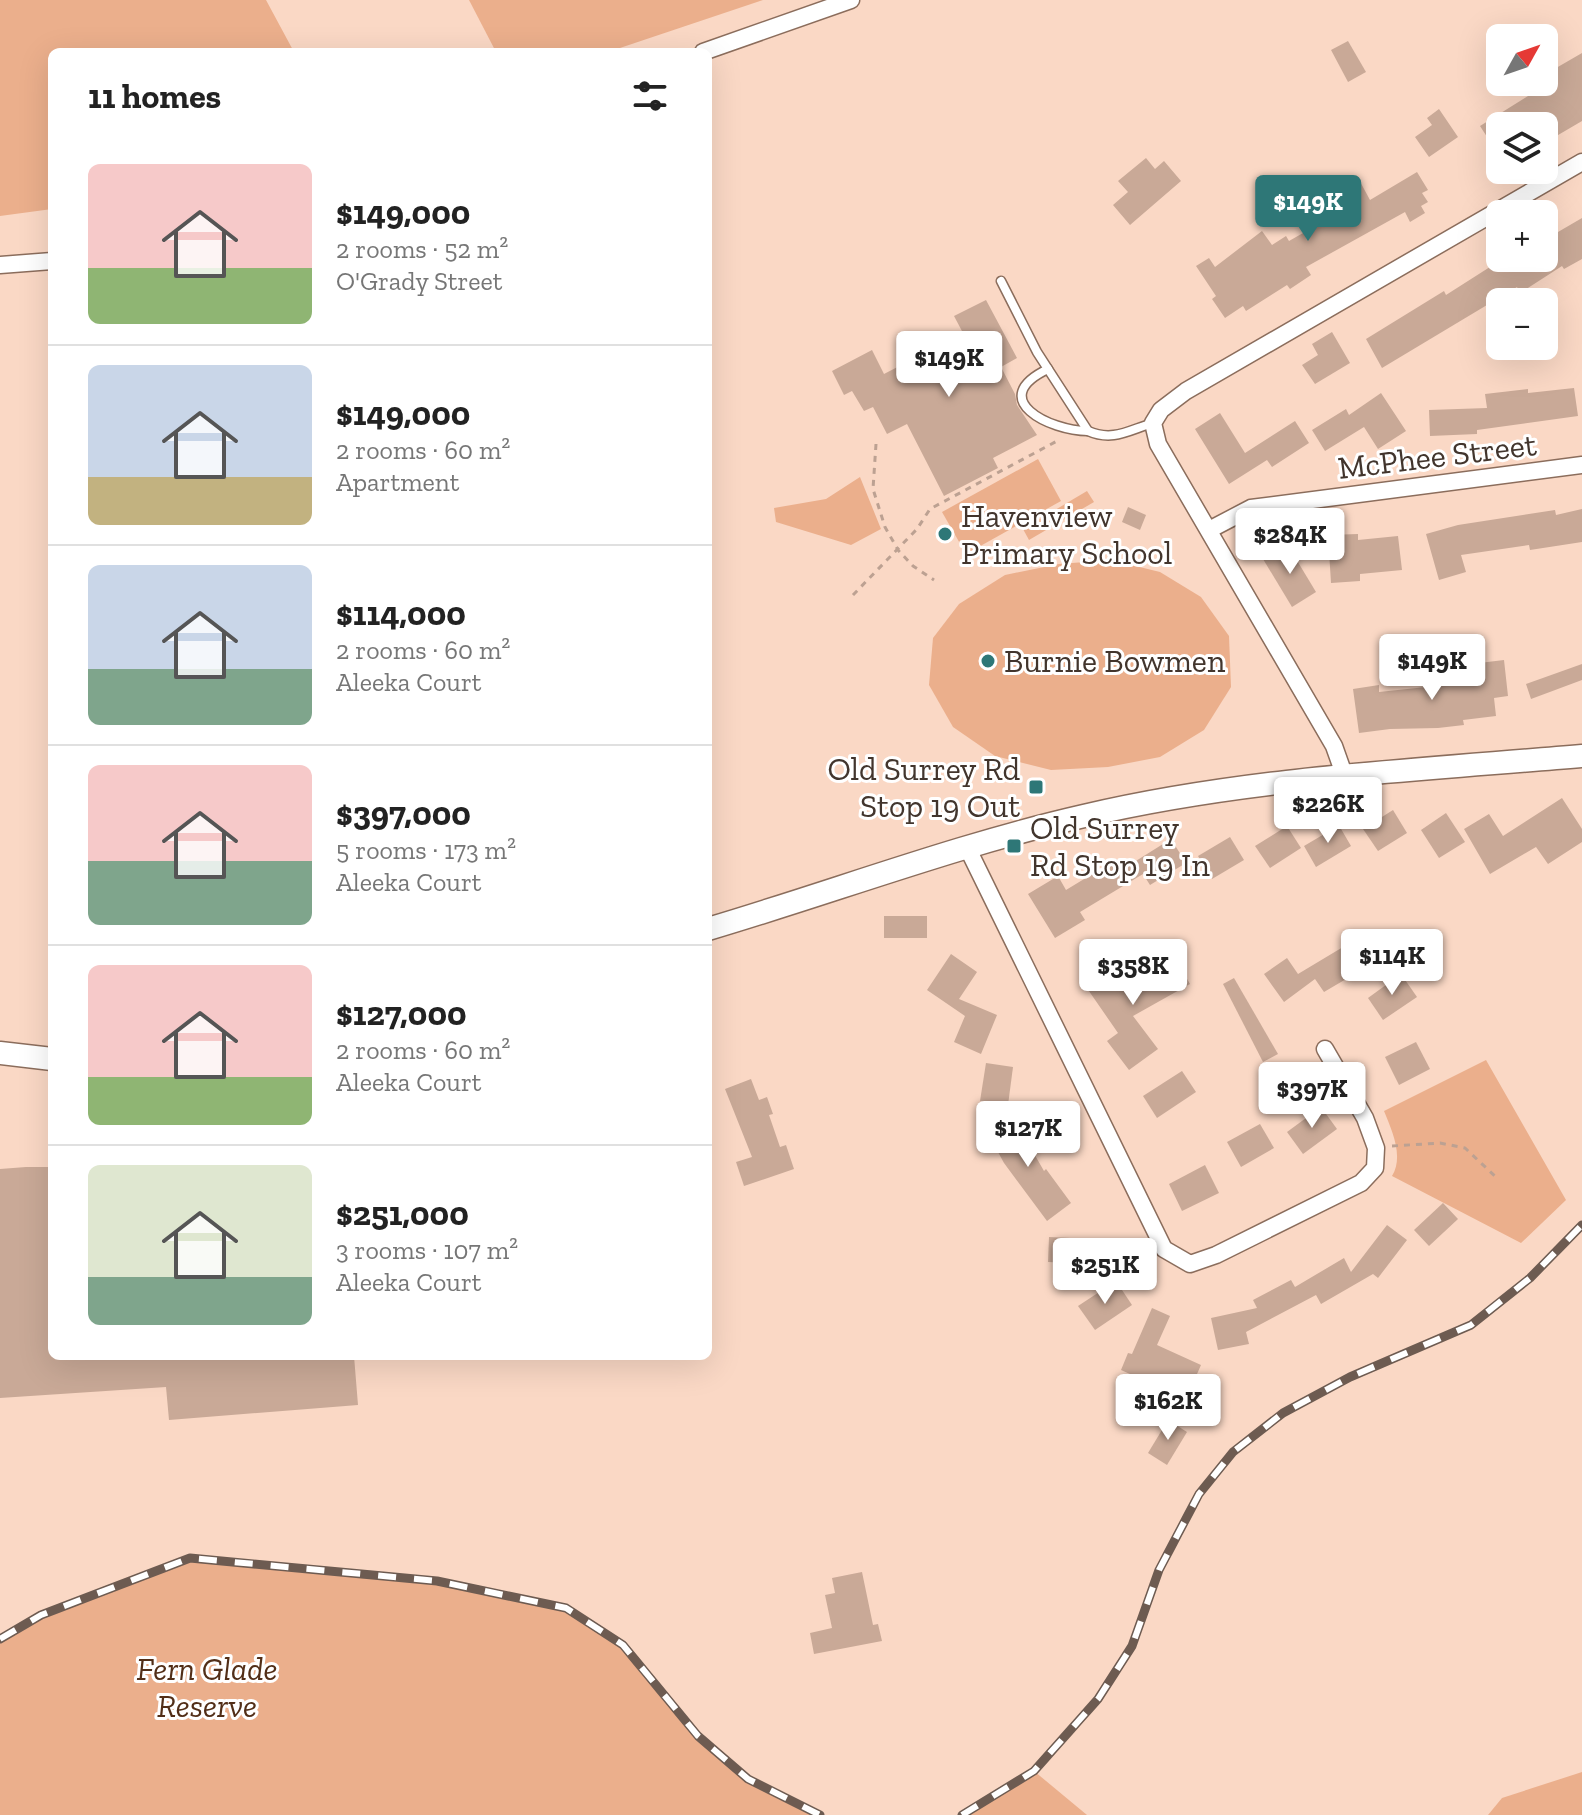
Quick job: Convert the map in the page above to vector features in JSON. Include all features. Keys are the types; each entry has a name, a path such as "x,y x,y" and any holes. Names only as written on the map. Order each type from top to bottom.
{"main road":[{"path":"712,928 967,847 1086,815 1168,799 1345,777 1582,756"},
{"path":"0,1053 48,1059"}],"street":[{"path":"712,49 851,0"},
{"path":"1345,777 1334,746 1158,444 1153,423 1161,410 1186,391 1582,162"},
{"path":"0,265 48,261"},
{"name":"McPhee Street","path":"1209,530 1251,508 1582,465"},
{"path":"967,847 1164,1249 1190,1264 1216,1255 1361,1183 1375,1168 1376,1148 1365,1118 1325,1049"}],"lane":[{"path":"1001,281 1048,369 1088,431"},
{"path":"1048,369 1027,383 1023,394 1025,406 1034,418 1075,431 1088,431 1103,438 1115,437 1153,423"}],"path":[{"path":"853,595 917,529 930,509 1075,431"},
{"path":"876,444 873,489 885,527 898,550 913,566 934,580"},
{"path":"1376,1148 1440,1143 1465,1148 1498,1179"}],"green space":[{"path":"0,0 266,0 292,48 48,48 48,210 0,216"},
{"path":"469,0 763,0 620,48 494,48"},
{"path":"1038,459 1061,501 966,554 942,512"},
{"path":"860,477 881,529 851,545 776,522 774,508 826,499"},
{"path":"1087,491 1094,502 1029,540 1023,529"},
{"path":"1111,560 1160,572 1201,597 1229,636 1231,687 1204,730 1160,757 1108,767 1051,770 995,756 953,727 929,685 933,638 959,604 1005,575 1059,564"},
{"path":"1486,1060 1566,1200 1521,1243 1392,1176 1397,1152 1384,1111"},
{"name":"Fern Glade Reserve","path":"190,1558 437,1581 566,1608 627,1649 698,1736 748,1779 820,1815 0,1815 0,1639 41,1615"},
{"path":"1034,1771 1087,1815 962,1815"},
{"path":"1582,1772 1582,1815 1488,1815 1502,1798"}],"building":[{"path":"1348,41 1366,72 1348,82 1331,50"},
{"path":"1582,53 1582,121 1558,135 1558,112 1502,112 1528,96 1558,96 1558,67"},
{"path":"1439,109 1458,137 1429,157 1415,137 1432,125 1427,118"},
{"path":"1146,158 1155,169 1164,161 1181,181 1130,225 1113,205 1128,192 1118,181"},
{"path":"1417,172 1428,190 1422,193 1428,202 1421,206 1425,213 1410,222 1405,212 1306,267 1311,275 1290,289 1287,285 1246,311 1243,306 1225,318 1212,299 1216,296 1196,266 1209,258 1215,267 1262,231 1272,245 1286,236 1289,241 1326,220 1315,199 1357,176 1370,200"},
{"path":"1582,218 1582,259 1564,269 1562,266 1558,269 1558,232"},
{"path":"1486,269 1486,272 1553,272 1528,288 1486,288 1486,306 1382,368 1366,339 1444,291 1446,295"},
{"path":"986,300 1017,358 1001,367 1015,394 1017,405 1037,435 993,458 998,468 944,496 907,424 887,434 873,407 864,411 852,391 844,395 832,371 872,350 884,374 963,333 954,316"},
{"path":"1332,332 1350,363 1315,384 1302,365 1318,355 1312,344"},
{"path":"1574,388 1578,416 1477,430 1477,434 1430,436 1429,410 1487,408 1485,394"},
{"path":"1381,393 1406,431 1378,449 1364,427 1325,451 1312,430 1346,409 1349,415"},
{"path":"1220,413 1245,453 1295,421 1309,443 1272,467 1267,460 1229,484 1195,429"},
{"path":"1128,507 1146,515 1140,530 1122,522"},
{"path":"1582,509 1582,542 1530,550 1529,545 1461,555 1466,572 1439,580 1426,534 1458,525 1555,510 1556,515"},
{"path":"1358,534 1358,540 1398,536 1402,570 1360,574 1360,581 1331,583 1328,535"},
{"path":"1287,544 1316,592 1292,607 1263,559"},
{"path":"1504,660 1508,696 1494,698 1496,716 1463,720 1464,725 1359,733 1353,689 1379,685 1379,692 1473,682 1471,664"},
{"path":"1582,664 1582,680 1531,699 1526,684"},
{"path":"1562,798 1582,829 1582,842 1548,864 1536,847 1490,874 1464,829 1489,814 1503,836"},
{"path":"1393,810 1407,833 1378,851 1363,829"},
{"path":"1446,813 1465,842 1439,858 1421,830"},
{"path":"1337,822 1351,846 1316,867 1304,846 1326,833 1324,829"},
{"path":"1287,826 1301,848 1270,868 1255,846"},
{"path":"1230,837 1244,860 1212,879 1198,856"},
{"path":"1171,839 1186,863 1150,885 1143,874 1080,912 1085,920 1055,938 1028,894 1058,876 1066,890 1117,859 1123,869"},
{"path":"884,916 927,916 927,938 884,938"},
{"path":"1343,947 1358,972 1324,992 1315,979 1284,1002 1264,974 1287,958 1298,974"},
{"path":"951,954 977,972 959,999 997,1015 981,1054 954,1042 965,1016 927,990"},
{"path":"1176,960 1190,984 1133,1016 1158,1049 1129,1070 1107,1041 1118,1033 1082,981 1105,965 1123,990"},
{"path":"1401,974 1417,997 1383,1020 1368,998"},
{"path":"1234,978 1278,1054 1263,1062 1223,984"},
{"path":"1416,1042 1430,1069 1399,1085 1385,1057"},
{"path":"986,1063 1013,1067 1008,1105 980,1101"},
{"path":"1182,1071 1196,1092 1157,1118 1143,1096"},
{"path":"751,1079 759,1100 767,1097 773,1114 769,1115 780,1147 786,1145 794,1169 744,1186 736,1162 752,1157 725,1089"},
{"path":"1321,1107 1337,1129 1303,1154 1287,1132"},
{"path":"1013,1117 1044,1171 1046,1169 1071,1203 1047,1221 1004,1163 987,1132"},
{"path":"1260,1124 1274,1148 1241,1167 1227,1142"},
{"path":"1205,1165 1219,1193 1182,1211 1169,1184"},
{"path":"48,1167 48,1360 354,1360 358,1405 169,1420 166,1387 0,1398 0,1169"},
{"path":"1443,1203 1458,1219 1429,1246 1414,1230"},
{"path":"1387,1225 1407,1240 1378,1278 1373,1274 1321,1304 1316,1295 1246,1332 1249,1344 1218,1350 1211,1318 1257,1308 1253,1300 1291,1280 1295,1287 1344,1258 1351,1272"},
{"path":"1049,1237 1092,1239 1092,1264 1048,1262"},
{"path":"1116,1281 1132,1305 1095,1330 1078,1306"},
{"path":"1152,1308 1170,1316 1157,1345 1201,1365 1186,1399 1121,1370 1128,1353 1132,1354"},
{"path":"1168,1420 1187,1432 1167,1465 1148,1453"},
{"path":"862,1572 873,1625 878,1624 882,1641 814,1654 810,1633 832,1628 825,1595 835,1593 832,1578"}],"railway":[{"path":"962,1815 1034,1771 1098,1699 1132,1646 1159,1570 1199,1494 1233,1452 1283,1413 1350,1377 1471,1325 1530,1278 1582,1225"},
{"path":"0,1639 41,1615 190,1558 437,1581 566,1608 623,1645 698,1736 748,1779 820,1815"}],"place":[{"name":"Havenview Primary School","path":"945,534"},
{"name":"Burnie Bowmen","path":"988,661"},
{"name":"Old Surrey Rd Stop 19 Out","path":"1036,787"},
{"name":"Old Surrey Rd Stop 19 In","path":"1014,846"}]}
